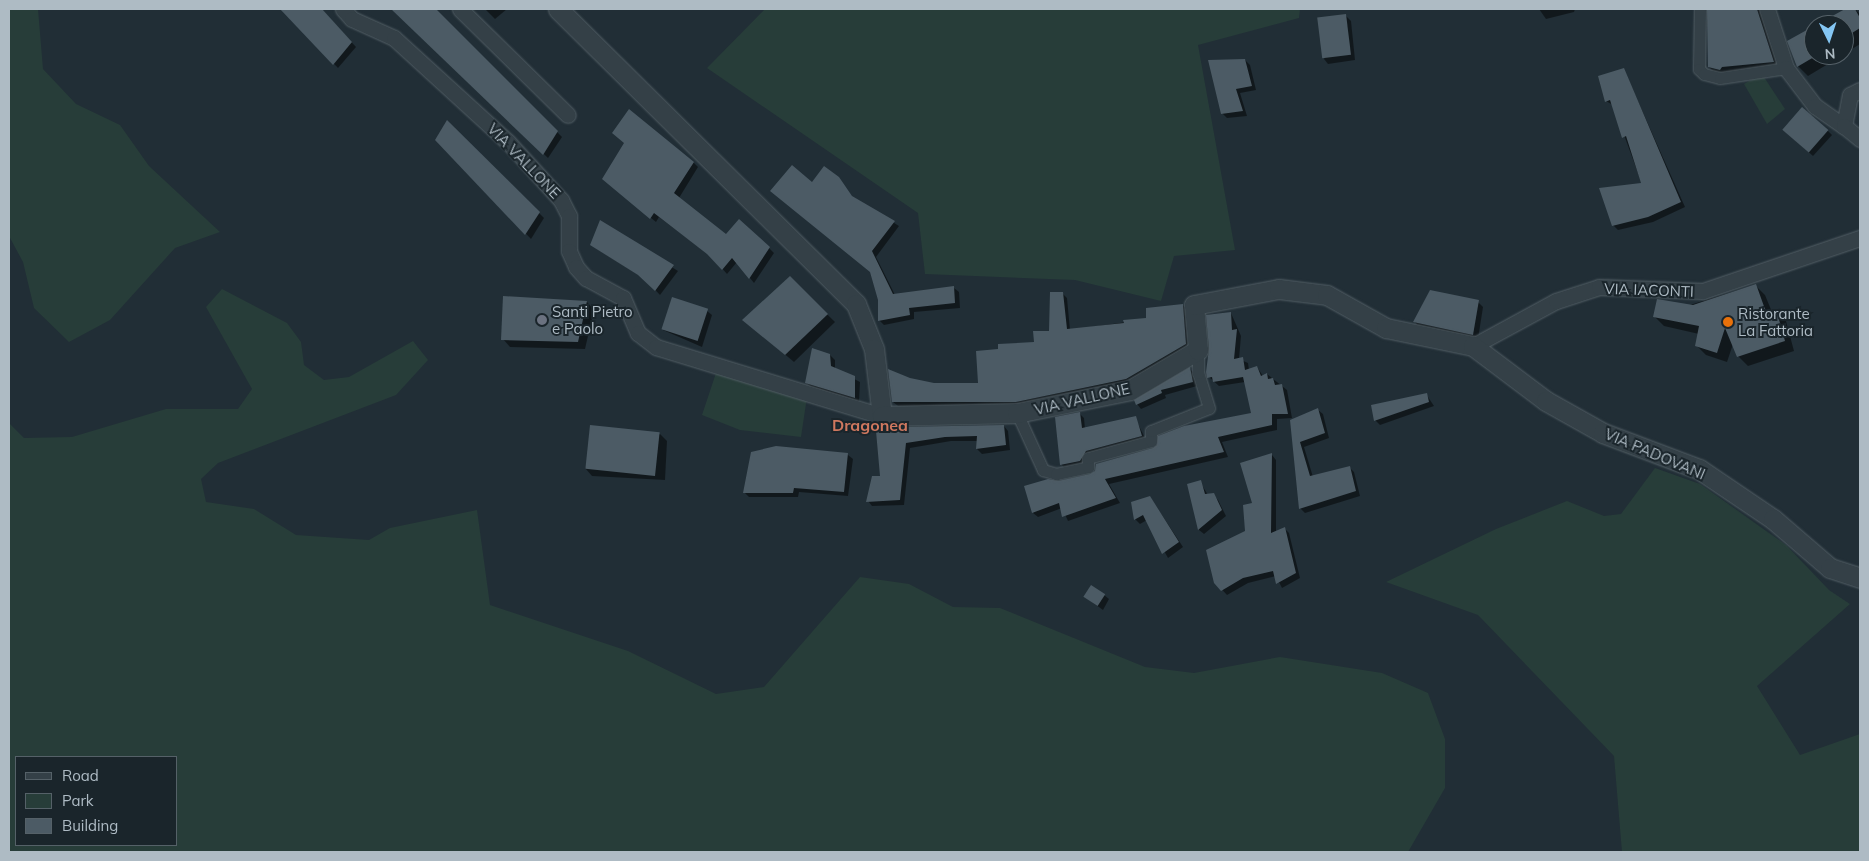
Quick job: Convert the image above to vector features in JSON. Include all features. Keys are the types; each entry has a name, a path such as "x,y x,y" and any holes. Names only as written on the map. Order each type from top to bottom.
{"street":[{"name":"VIA VALLONE","path":"343,9 352,19 394,38 508,142 542,178 562,200 569,216 569,251 576,267 586,278 623,298 633,326 656,347 882,416 1017,413 1130,390 1198,350"},
{"path":"460,9 568,115"},
{"path":"558,9 856,304 874,349 882,416"},
{"path":"1700,9 1699,69 1704,74 1720,78 1786,68"},
{"path":"1767,9 1786,68 1815,106 1860,139"},
{"path":"1844,126 1850,95 1860,90"},
{"name":"VIA IACONTI","path":"1473,346 1556,301 1599,287 1703,291 1860,238"},
{"name":"VIA VALLONE","path":"1017,413 1043,470 1056,474 1088,467 1088,458 1150,441 1152,431 1208,408 1198,373 1194,306 1279,289 1327,295 1386,328 1473,346"},
{"name":"VIA PADOVANI","path":"1473,346 1546,401 1603,433 1699,469 1773,519 1830,568 1860,578"}],"green space":[{"path":"9,9 38,9 43,69 76,104 120,125 149,166 220,232 175,248 110,320 69,342 34,308 23,262 9,236"},
{"path":"765,9 1300,9 1299,18 1198,45 1235,250 1174,256 1161,301 1075,280 925,274 918,213 707,68"},
{"path":"1762,74 1785,109 1767,124 1744,84"},
{"path":"222,289 287,323 301,342 304,365 324,380 349,377 413,341 428,360 396,395 218,463 201,479 206,502 254,509 296,535 369,540 390,528 477,510 490,605 628,651 716,694 764,687 860,577 909,584 953,607 1000,608 1145,667 1194,673 1280,657 1382,673 1428,693 1445,739 1445,788 1408,852 9,852 9,423 24,438 72,437 166,409 238,409 252,389 206,307"},
{"path":"717,370 807,397 801,437 740,430 702,415"},
{"path":"1655,468 1700,484 1786,545 1829,590 1850,604 1757,686 1800,755 1860,734 1860,852 1622,852 1614,756 1478,615 1386,582 1496,529 1567,501 1604,516 1621,514"}],"building":[{"path":"280,9 322,9 352,42 333,65"},
{"path":"391,9 436,9 558,131 543,155"},
{"path":"1707,9 1757,9 1774,62 1722,67 1720,70 1708,67"},
{"path":"1845,9 1855,9 1860,18 1860,28 1854,32 1854,15 1834,15"},
{"path":"1346,14 1351,55 1322,58 1317,18"},
{"path":"1804,32 1804,63 1797,67 1787,41"},
{"path":"1245,59 1252,86 1236,89 1243,111 1221,114 1208,60"},
{"path":"1624,68 1681,202 1648,217 1612,226 1599,188 1641,183 1626,136 1622,138 1610,100 1605,102 1598,76"},
{"path":"1802,107 1828,130 1809,153 1782,130"},
{"path":"629,109 694,162 674,193 726,234 739,219 770,247 749,279 732,258 722,270 707,254 654,213 650,219 602,179 624,143 612,133"},
{"path":"447,120 540,212 525,235 435,140"},
{"path":"792,165 812,182 824,166 839,177 852,196 895,221 872,251 893,294 954,286 955,303 909,308 910,315 878,321 878,300 870,272 770,191"},
{"path":"600,220 674,265 655,291 638,275 590,245"},
{"path":"790,276 828,314 785,355 742,320"},
{"name":"Ristorante La Fattoria","path":"1756,284 1766,312 1776,309 1785,341 1737,357 1725,328 1717,353 1695,346 1699,326 1653,317 1657,299 1693,305"},
{"path":"1430,290 1479,300 1473,335 1413,322"},
{"path":"1050,292 1063,292 1067,329 1124,323 1123,320 1146,318 1146,308 1183,304 1186,344 1126,379 1016,402 892,402 888,369 910,378 934,383 978,383 976,351 998,349 998,344 1034,342 1033,331 1049,331"},
{"name":"Santi Pietro e Paolo","path":"503,296 587,301 578,342 501,340"},
{"path":"672,297 708,309 698,341 661,329"},
{"path":"1231,312 1232,330 1237,329 1234,359 1243,357 1245,370 1257,366 1261,376 1267,373 1268,379 1273,378 1275,385 1282,384 1288,414 1272,414 1272,425 1218,437 1224,452 1105,479 1116,498 1062,517 1059,503 1032,513 1024,486 1048,479 1058,481 1090,474 1095,471 1096,464 1153,448 1157,445 1158,436 1184,426 1251,413 1243,377 1213,382 1212,377 1207,378 1209,349 1206,315"},
{"path":"812,348 830,354 831,366 855,376 855,398 805,383"},
{"path":"1190,367 1193,382 1161,390 1162,393 1136,405 1134,400"},
{"path":"1427,393 1429,402 1374,421 1371,405"},
{"path":"1318,408 1325,433 1300,442 1310,476 1350,466 1356,491 1299,509 1290,420"},
{"path":"1080,412 1082,428 1136,416 1142,436 1086,451 1080,461 1060,465 1055,417"},
{"path":"590,425 660,432 655,476 585,469"},
{"path":"1004,425 1006,445 976,449 977,436 945,437 906,443 900,500 866,502 872,476 880,476 876,431 901,427"},
{"path":"776,446 848,453 844,492 794,488 793,493 743,493 751,452"},
{"path":"1272,453 1271,533 1285,527 1296,573 1276,584 1273,571 1243,578 1221,591 1214,583 1206,550 1245,531 1243,505 1252,503 1240,463"},
{"path":"1201,480 1205,494 1214,493 1222,510 1198,530 1187,484"},
{"path":"1150,496 1179,542 1162,554 1143,515 1134,520 1131,502"},
{"path":"1091,585 1105,594 1098,606 1083,597"}],"place":[{"name":"Santi Pietro e Paolo","path":"542,320"},
{"name":"Ristorante La Fattoria","path":"1728,322"}],"district":[{"name":"Dragonea","path":"870,425"}]}
